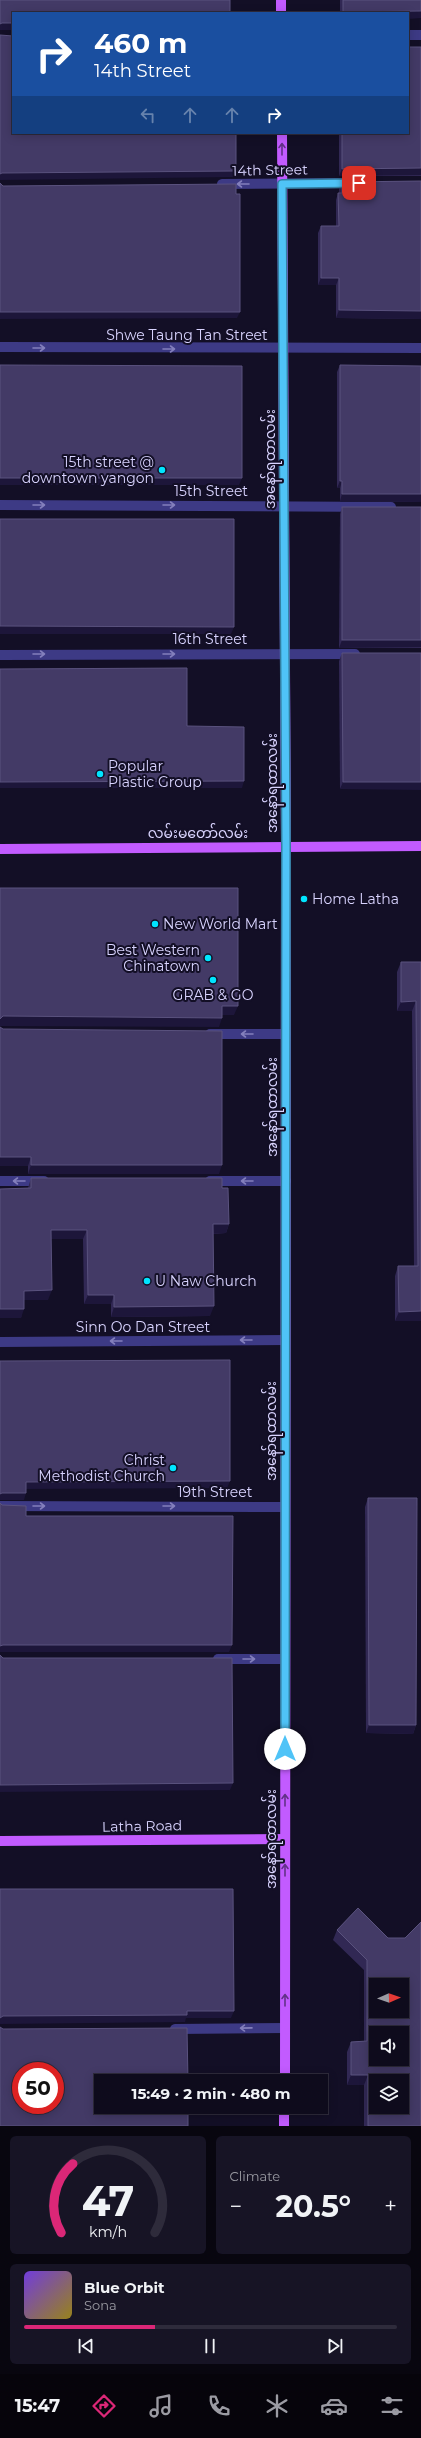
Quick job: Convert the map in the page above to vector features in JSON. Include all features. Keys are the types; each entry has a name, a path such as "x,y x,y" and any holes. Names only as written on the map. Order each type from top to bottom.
{"main road":[{"path":"281,0 281,12"},
{"name":"အနော်ရထာလမ်း","path":"282,134 286,846 284,2074"},
{"name":"လမ်းမတော်လမ်း","path":"0,849 421,846"},
{"name":"Latha Road","path":"0,1841 285,1839"},
{"path":"284,2114 284,2126"}],"street":[{"path":"409,35 421,35"},
{"name":"14th Street","path":"212,184 367,183"},
{"name":"Shwe Taung Tan Street","path":"0,347 283,349 421,348"},
{"name":"15th Street","path":"0,505 284,505 398,507"},
{"name":"16th Street","path":"0,654 368,654"},
{"path":"200,1034 286,1034"},
{"path":"0,1181 56,1181"},
{"path":"198,1181 286,1181"},
{"name":"Sinn Oo Dan Street","path":"0,1342 285,1340"},
{"name":"19th Street","path":"0,1506 285,1506"},
{"path":"206,1659 285,1659"},
{"path":"166,2029 285,2028"}],"building":[{"path":"0,0 230,0 230,12 12,12 12,23 0,24"},
{"path":"343,0 421,0 421,11 343,12"},
{"path":"0,35 12,36 12,134 236,134 236,171 0,174"},
{"path":"409,47 421,47 421,168 342,169 342,134 409,134"},
{"path":"421,181 421,311 339,310 339,278 321,278 321,226 339,226 338,193 342,193 342,182"},
{"path":"0,183 3,186 236,184 236,194 240,194 240,312 0,312"},
{"path":"0,365 242,366 242,478 0,478"},
{"path":"340,365 421,366 421,494 342,494 342,481 340,481"},
{"path":"342,507 421,507 421,640 342,640"},
{"path":"0,519 234,519 234,627 0,626"},
{"path":"342,653 421,653 421,782 343,782"},
{"path":"187,668 187,726 244,727 244,781 0,782 0,669"},
{"path":"0,888 238,888 238,1006 222,1006 222,1018 3,1016 0,1019"},
{"path":"401,962 421,962 421,1311 399,1312 398,1266 418,1266 416,1001 401,1002"},
{"path":"0,1027 3,1029 222,1031 222,1165 31,1165 31,1157 0,1157"},
{"path":"31,1178 222,1178 222,1188 228,1188 229,1224 213,1224 214,1306 114,1307 114,1295 88,1295 87,1230 51,1230 52,1290 24,1291 24,1309 0,1309 0,1189 31,1188"},
{"path":"230,1360 230,1481 26,1482 26,1493 0,1494 0,1361"},
{"path":"368,1498 417,1498 416,1725 369,1725"},
{"path":"0,1503 2,1505 26,1506 26,1516 233,1516 232,1645 0,1646"},
{"path":"0,1655 3,1658 232,1658 233,1783 0,1785"},
{"path":"0,1889 233,1889 234,2011 187,2011 187,2015 3,2016 0,2018"},
{"path":"358,1908 388,1938 405,1938 421,1922 421,2126 368,2126 368,2075 351,2075 351,2042 367,2041 367,1960 337,1930"},
{"path":"0,2027 3,2029 187,2028 188,2074 94,2074 94,2114 188,2114 188,2126 0,2126"}],"place":[{"name":"15th street @ downtown yangon","path":"162,470"},
{"name":"Popular Plastic Group","path":"100,774"},
{"name":"Home Latha","path":"304,899"},
{"name":"New World Mart","path":"155,924"},
{"name":"Best Western Chinatown","path":"208,958"},
{"name":"GRAB & GO","path":"213,980"},
{"name":"U Naw Church","path":"147,1281"},
{"name":"Christ Methodist Church","path":"173,1468"}],"route":[{"path":"285,1749 286,846 282,184 359,183"}]}
